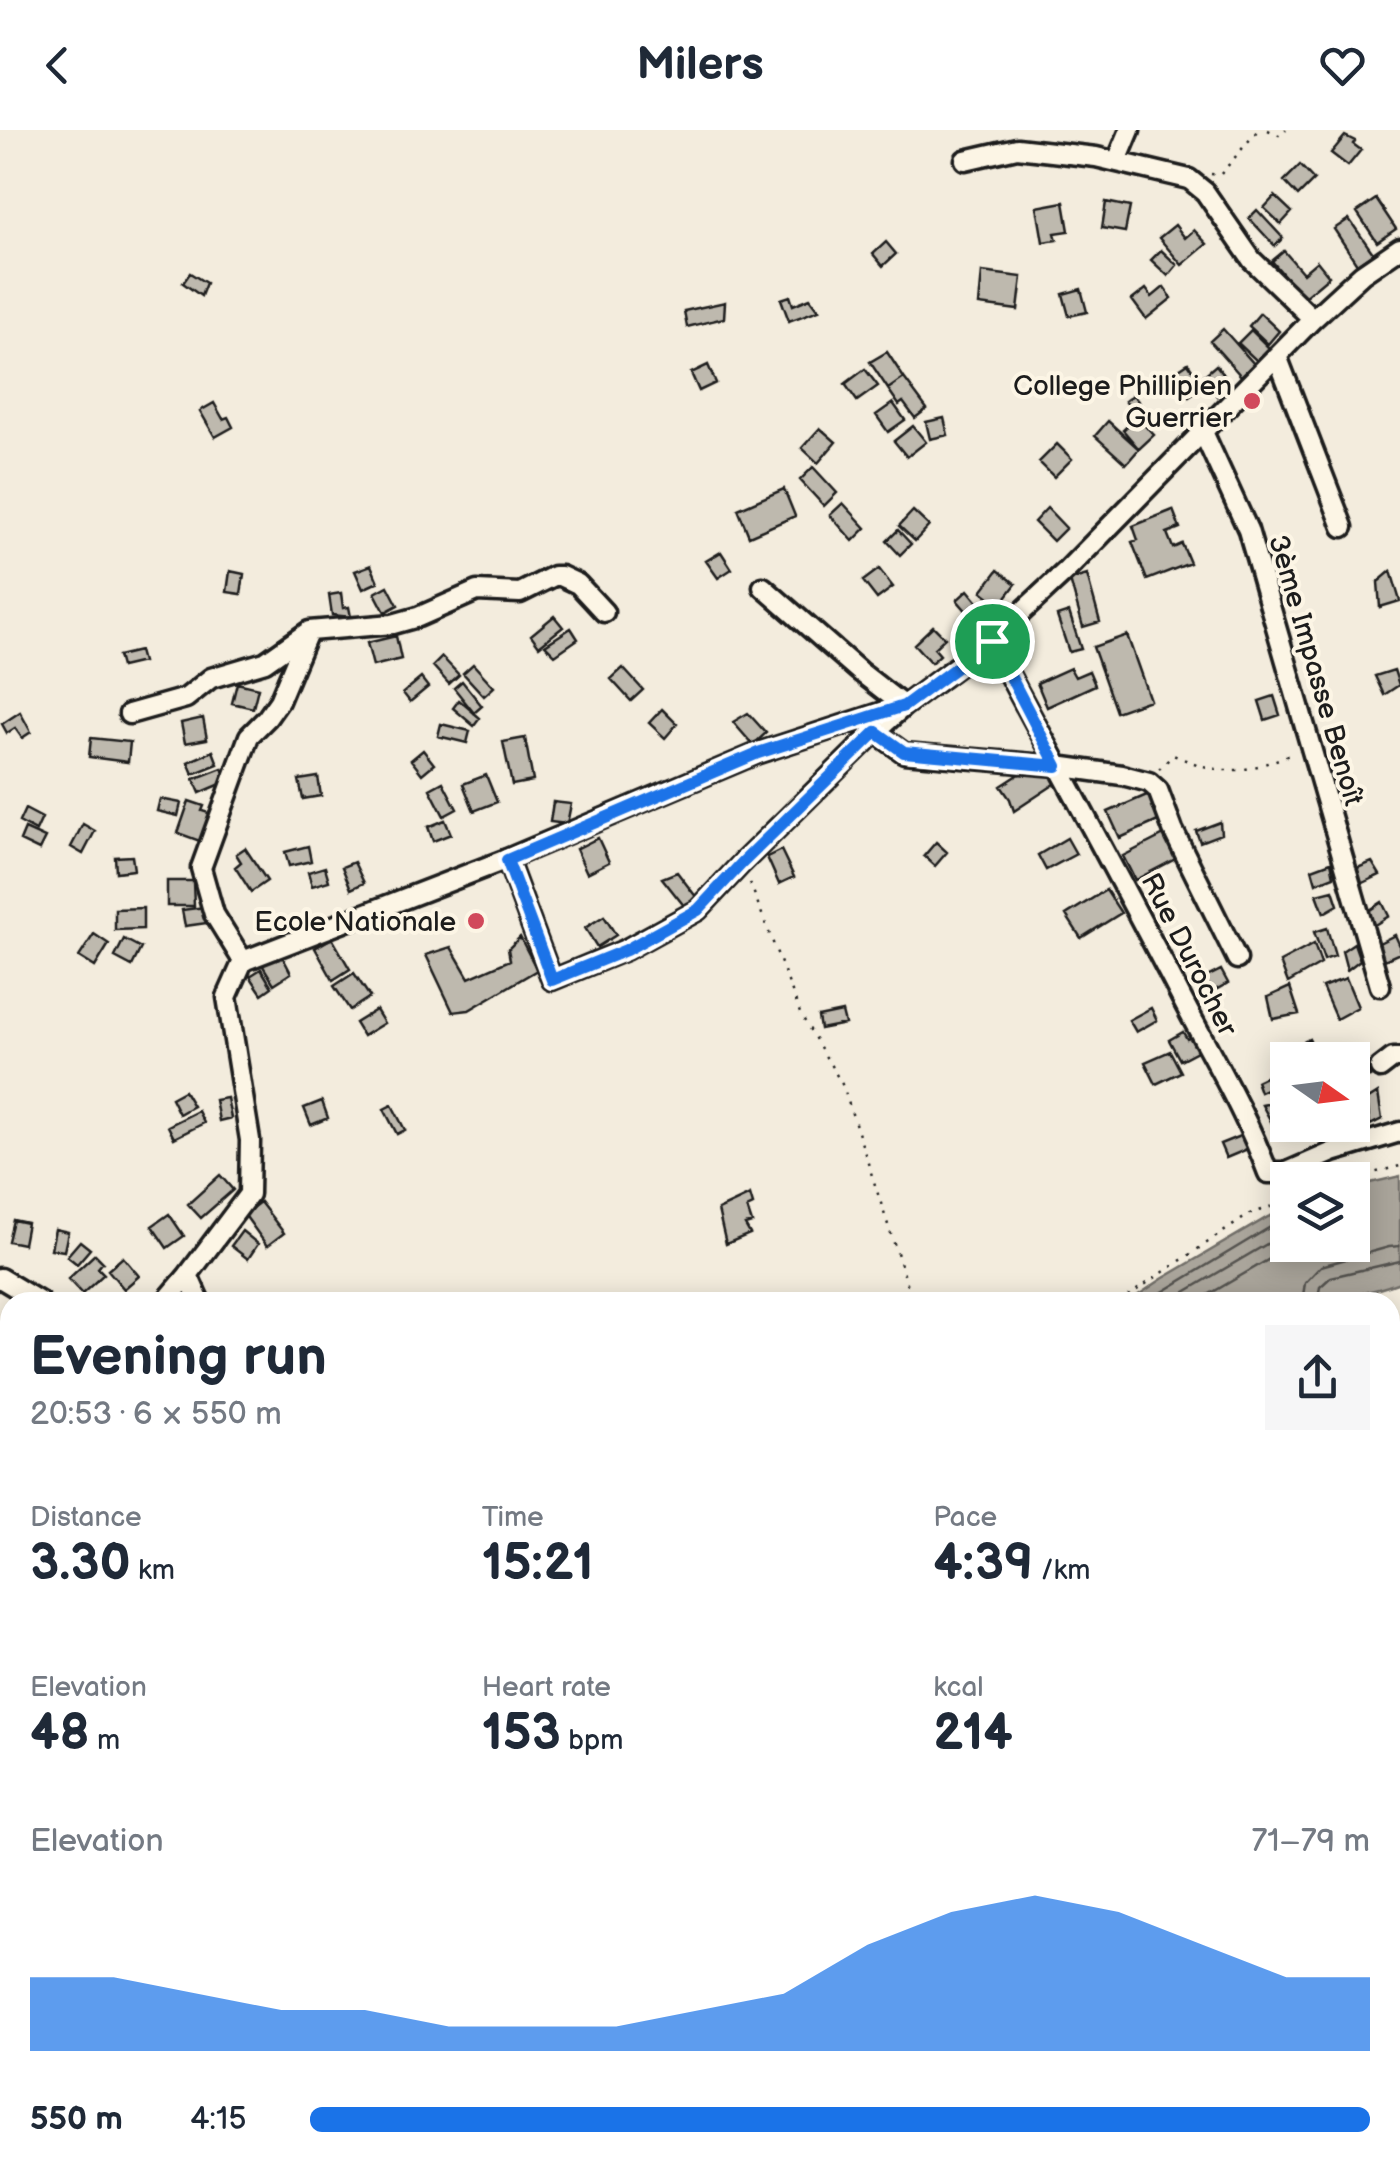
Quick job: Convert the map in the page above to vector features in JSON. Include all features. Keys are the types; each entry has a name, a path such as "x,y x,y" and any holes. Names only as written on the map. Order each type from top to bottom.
{"street":[{"path":"1117,161 1130,130"},
{"path":"965,160 1017,148 1117,161 1189,180 1205,192 1252,260 1313,319"},
{"path":"507,860 552,980 626,950 698,910 904,706 992,641 1067,570 1313,319 1362,274 1400,248"},
{"path":"1277,356 1343,526"},
{"name":"3ème Impasse Benoît","path":"1203,432 1248,530 1380,986"},
{"path":"129,714 186,698 211,678 265,662 308,631 393,624 477,591 520,593 561,576 578,584 604,612"},
{"path":"763,587 904,706"},
{"path":"243,961 214,914 202,868 249,736 278,700 308,631"},
{"name":"Rue Durocher","path":"992,641 1110,858 1268,1173 1285,1174 1334,1152 1400,1132"},
{"path":"174,1292 250,1194 250,1140 227,997 243,961 507,860 758,753 904,706"},
{"path":"876,732 904,752 1057,766 1150,782 1158,790 1237,959"},
{"path":"1380,1068 1393,1058 1400,1058"},
{"path":"188,1275 196,1292"},
{"path":"0,1278 23,1292"}],"path":[{"path":"1268,130 1282,136 1286,130"},
{"path":"1150,782 1173,755 1199,766 1234,773 1309,746"},
{"path":"742,863 800,1012 842,1086 910,1292"},
{"path":"1370,1174 1400,1166"},
{"path":"1134,1292 1250,1214 1270,1207"}],"water":[{"path":"1400,1176 1400,1282 1368,1292 1143,1292 1268,1217 1270,1262 1370,1262 1370,1183"}],"building":[{"path":"1345,136 1361,150 1348,166 1331,153"},
{"path":"1300,165 1314,180 1298,196 1284,181"},
{"path":"1275,196 1292,212 1281,224 1264,208"},
{"path":"1376,199 1396,229 1377,242 1357,212"},
{"path":"1064,202 1069,231 1055,233 1057,240 1043,242 1037,207"},
{"path":"1106,202 1130,207 1125,232 1102,228"},
{"path":"1257,210 1283,238 1275,246 1249,218"},
{"path":"1349,219 1373,253 1357,264 1334,229"},
{"path":"1175,225 1185,238 1194,230 1207,244 1182,265 1159,238"},
{"path":"886,242 896,254 883,266 873,254"},
{"path":"1161,250 1177,265 1168,276 1151,260"},
{"path":"1284,251 1303,273 1317,261 1329,276 1303,298 1272,261"},
{"path":"982,272 1022,277 1018,310 979,305"},
{"path":"190,273 206,283 201,296 183,283"},
{"path":"1164,287 1172,298 1146,319 1132,300 1146,289 1152,297"},
{"path":"1081,289 1087,312 1069,316 1063,294"},
{"path":"790,296 793,305 810,298 819,310 789,321 781,299"},
{"path":"725,302 724,318 687,327 684,311"},
{"path":"1260,313 1279,331 1268,344 1249,326"},
{"path":"1223,329 1254,364 1241,376 1210,341"},
{"path":"1251,330 1269,348 1257,361 1238,343"},
{"path":"887,352 904,378 888,389 870,362"},
{"path":"1188,363 1204,387 1189,397 1173,373"},
{"path":"708,365 716,383 699,391 691,373"},
{"path":"1216,365 1232,385 1217,396 1202,377"},
{"path":"865,369 878,386 857,401 845,384"},
{"path":"904,378 927,409 915,418 888,389"},
{"path":"1133,395 1155,422 1147,428 1125,401"},
{"path":"214,403 233,427 215,437 200,411"},
{"path":"893,403 905,420 888,432 876,415"},
{"path":"1137,417 1154,435 1139,449 1123,430"},
{"path":"944,418 948,435 930,439 926,422"},
{"path":"1108,421 1139,449 1126,464 1095,436"},
{"path":"913,426 926,442 907,457 894,441"},
{"path":"820,428 836,442 818,463 802,448"},
{"path":"1057,444 1072,459 1054,477 1039,462"},
{"path":"813,467 837,493 824,506 800,480"},
{"path":"784,489 795,516 749,536 738,509"},
{"path":"843,503 866,528 853,541 830,515"},
{"path":"1047,508 1066,528 1053,541 1034,522"},
{"path":"1173,510 1180,528 1167,533 1173,548 1182,544 1190,563 1147,580 1132,542 1138,540 1133,526"},
{"path":"913,511 929,526 915,541 899,526"},
{"path":"898,530 911,544 900,555 887,541"},
{"path":"721,552 732,569 718,578 706,561"},
{"path":"371,565 378,582 363,589 355,571"},
{"path":"879,569 893,587 877,599 863,581"},
{"path":"998,570 1016,584 1000,605 982,591"},
{"path":"230,571 244,574 241,594 227,592"},
{"path":"1391,571 1400,601 1380,607 1378,582"},
{"path":"1087,575 1100,622 1083,627 1070,580"},
{"path":"388,586 398,605 385,612 375,593"},
{"path":"968,590 987,613 976,622 957,600"},
{"path":"341,593 343,608 349,607 351,617 332,615 329,595"},
{"path":"1069,612 1081,649 1069,652 1057,616"},
{"path":"554,616 563,627 539,646 531,635"},
{"path":"933,626 945,638 934,648 940,655 931,663 914,644"},
{"path":"571,628 578,639 555,655 545,645"},
{"path":"1127,635 1150,700 1116,712 1093,647"},
{"path":"396,636 401,659 373,666 367,643"},
{"path":"139,651 142,662 121,667 118,656"},
{"path":"442,657 459,675 449,684 433,666"},
{"path":"473,664 494,687 484,696 463,673"},
{"path":"623,668 643,690 631,701 611,679"},
{"path":"1070,668 1075,677 1089,671 1095,685 1047,707 1037,683"},
{"path":"1394,670 1399,685 1384,695 1375,676"},
{"path":"421,678 428,687 410,702 403,693"},
{"path":"462,681 482,706 474,713 454,688"},
{"path":"237,683 258,688 253,708 232,703"},
{"path":"1274,696 1280,715 1265,720 1259,701"},
{"path":"459,700 480,718 474,726 453,708"},
{"path":"662,709 677,724 665,738 649,723"},
{"path":"20,712 31,732 22,738 15,728 7,733 2,724"},
{"path":"748,713 766,733 753,745 733,722"},
{"path":"203,718 207,739 185,743 181,723"},
{"path":"441,724 470,731 467,743 438,736"},
{"path":"91,738 130,742 128,762 89,757"},
{"path":"525,738 533,781 512,785 503,742"},
{"path":"423,750 434,764 422,774 411,760"},
{"path":"213,751 218,764 193,774 188,762"},
{"path":"1046,757 1061,780 1014,811 1001,786"},
{"path":"222,768 228,781 200,793 194,779"},
{"path":"486,775 497,802 474,811 463,784"},
{"path":"318,777 321,796 303,799 299,780"},
{"path":"443,782 457,809 444,816 430,789"},
{"path":"1156,791 1167,817 1120,838 1108,812"},
{"path":"160,799 181,803 178,816 157,811"},
{"path":"189,801 215,815 205,843 178,833"},
{"path":"553,802 571,804 567,824 550,822"},
{"path":"25,809 42,818 36,831 19,822"},
{"path":"445,820 451,834 433,841 428,827"},
{"path":"1220,822 1221,834 1200,842 1196,831"},
{"path":"83,824 95,831 83,854 71,847"},
{"path":"25,829 45,838 39,850 20,841"},
{"path":"1172,831 1183,855 1135,880 1123,856"},
{"path":"598,838 609,862 587,873 576,849"},
{"path":"1067,838 1076,854 1046,870 1038,855"},
{"path":"936,842 947,852 935,866 924,856"},
{"path":"308,846 311,861 289,866 285,852"},
{"path":"245,848 267,881 251,892 235,867 241,862 236,854"},
{"path":"781,850 794,877 779,884 767,857"},
{"path":"132,856 134,870 116,872 115,857"},
{"path":"354,862 364,883 351,889 342,867"},
{"path":"1331,862 1334,876 1316,883 1312,869"},
{"path":"1372,862 1380,875 1361,884 1355,869"},
{"path":"325,867 329,881 312,886 308,872"},
{"path":"677,872 697,898 685,907 662,878"},
{"path":"167,881 193,881 194,906 167,906"},
{"path":"1106,890 1121,913 1081,938 1066,915"},
{"path":"1333,890 1338,905 1324,913 1317,894"},
{"path":"1382,902 1389,916 1373,926 1367,912"},
{"path":"205,907 207,923 185,926 182,910"},
{"path":"143,908 143,929 115,930 115,909"},
{"path":"604,916 616,935 597,947 585,928"},
{"path":"1327,928 1335,956 1324,960 1314,932"},
{"path":"94,934 109,944 95,967 79,957"},
{"path":"1395,935 1400,953 1382,961 1375,945"},
{"path":"520,937 537,970 469,1010 453,1012 426,955 451,947 469,978 510,960 508,949"},
{"path":"332,938 350,969 333,980 315,948"},
{"path":"124,939 141,948 132,966 115,957"},
{"path":"1354,943 1360,960 1347,970 1342,951"},
{"path":"1314,944 1321,964 1288,983 1280,962"},
{"path":"280,952 291,973 274,984 261,963"},
{"path":"261,969 272,987 262,994 250,976"},
{"path":"1221,970 1228,983 1212,992 1205,978"},
{"path":"354,973 370,997 350,1010 334,986"},
{"path":"1346,978 1358,1007 1336,1019 1322,987"},
{"path":"1290,987 1299,1014 1273,1019 1268,997"},
{"path":"1151,1008 1157,1020 1136,1032 1129,1020"},
{"path":"376,1010 384,1023 363,1036 355,1023"},
{"path":"842,1012 845,1024 820,1029 818,1017"},
{"path":"1183,1032 1187,1039 1194,1036 1201,1049 1180,1060 1169,1040"},
{"path":"1170,1051 1181,1072 1156,1084 1145,1062"},
{"path":"1270,1074 1270,1087 1260,1092 1256,1081"},
{"path":"184,1091 193,1106 179,1114 171,1098"},
{"path":"1378,1093 1382,1119 1370,1125 1370,1098"},
{"path":"227,1098 231,1118 219,1121 215,1100"},
{"path":"322,1101 328,1118 311,1125 304,1108"},
{"path":"1270,1103 1270,1120 1262,1105"},
{"path":"392,1105 405,1130 397,1134 384,1109"},
{"path":"198,1111 204,1123 174,1138 168,1126"},
{"path":"1245,1134 1250,1148 1226,1158 1220,1144"},
{"path":"220,1175 233,1190 201,1218 188,1204"},
{"path":"750,1195 753,1205 747,1208 752,1223 745,1225 750,1234 726,1244 718,1210"},
{"path":"260,1202 284,1233 267,1246 244,1214"},
{"path":"169,1214 184,1236 167,1248 152,1226"},
{"path":"13,1220 27,1223 23,1244 8,1241"},
{"path":"55,1229 68,1232 64,1251 51,1249"},
{"path":"242,1231 258,1244 248,1259 231,1246"},
{"path":"80,1241 90,1249 77,1264 67,1256"},
{"path":"95,1254 103,1262 98,1268 104,1274 84,1292 68,1279"},
{"path":"123,1257 139,1276 124,1289 108,1270"}],"place":[{"name":"College Phillipien Guerrier","path":"1252,401"},
{"name":"Ecole Nationale","path":"476,921"}],"route":[{"path":"992,641 1057,766 904,752 876,732 698,910 626,950 552,980 507,860 758,753 904,706 992,641"}]}
